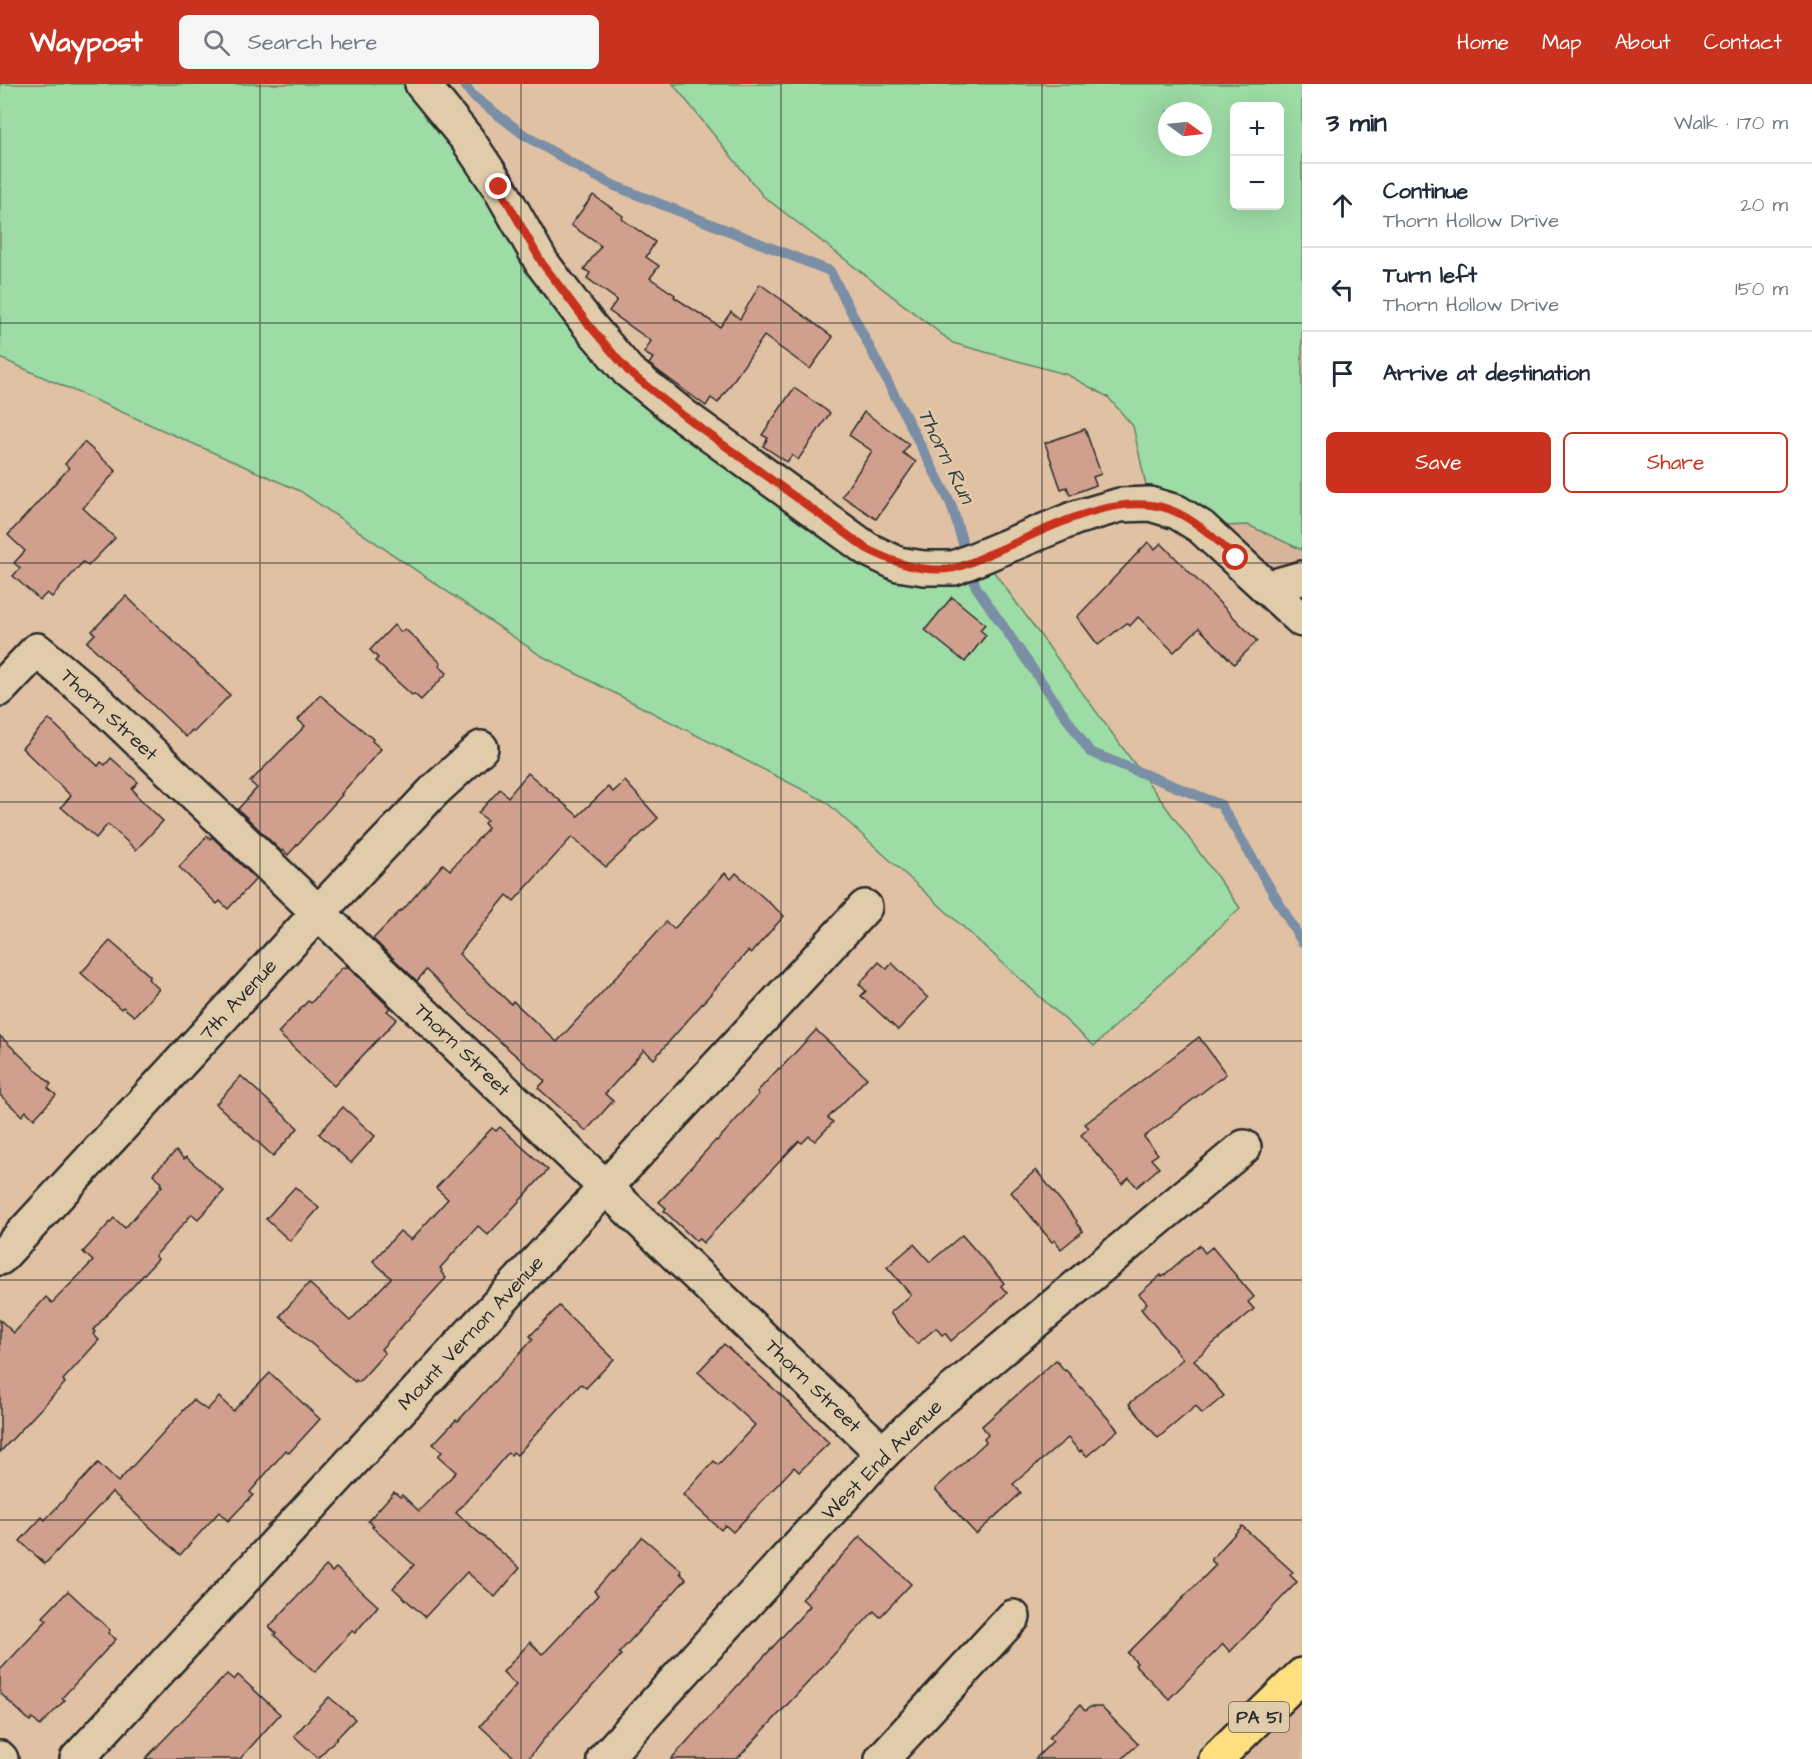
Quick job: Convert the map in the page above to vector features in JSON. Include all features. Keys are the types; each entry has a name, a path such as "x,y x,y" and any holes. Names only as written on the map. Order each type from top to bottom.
{"main road":[{"name":"PA 51","path":"1216,1759 1302,1675"}],"street":[{"path":"422,84 467,139 499,187 542,263 588,324 628,371 684,416 867,549 898,564 924,568 968,563 1075,518 1120,505 1150,504 1177,512 1201,527 1302,620"},
{"path":"1267,588 1302,578"},
{"name":"Thorn Street","path":"0,689 37,650 93,697 883,1453"},
{"name":"7th Avenue","path":"0,1258 318,913 435,790 481,748"},
{"name":"Mount Vernon Avenue","path":"77,1759 865,907"},
{"name":"West End Avenue","path":"604,1759 883,1453 923,1415 1244,1147"},
{"path":"882,1759 1013,1617"}],"shaded area":[{"path":"1248,525 1302,550 1302,620 1201,527"},
{"path":"1302,1675 1302,1759 1216,1759"}],"green space":[{"path":"0,84 422,84 588,324 867,549 983,557 1240,908 1094,1046 825,801 540,655 300,491 0,358"},
{"path":"673,84 1302,84 1302,550 1248,525 1201,527 1150,504 1133,426 1108,397 1068,375 953,343 763,196"}],"building":[{"path":"593,195 655,242 646,257 659,266 650,278 675,295 674,297 720,327 731,312 740,319 760,284 833,337 810,369 764,336 718,403 711,398 706,406 649,364 653,358 644,353 651,341 609,311 617,300 587,278 590,273 584,269 601,246 571,225"},
{"path":"794,388 830,413 798,460 792,455 787,462 763,446 768,438 762,435"},
{"path":"864,412 909,444 903,453 916,462 876,519 842,496 872,451 849,435"},
{"path":"1085,429 1101,474 1093,477 1096,485 1070,495 1067,487 1061,489 1045,443"},
{"path":"84,442 116,471 83,508 115,538 88,566 83,562 52,597 47,593 40,600 13,576 20,568 14,563 25,551 8,535 69,468 65,464"},
{"path":"1148,542 1155,549 1161,543 1257,641 1234,664 1199,628 1174,652 1138,617 1130,626 1127,623 1098,645 1077,617"},
{"path":"126,596 230,695 194,732 192,730 186,737 87,642 95,634 92,631"},
{"path":"952,597 985,624 980,630 986,635 965,662 925,630"},
{"path":"394,625 401,632 405,629 441,663 439,666 447,673 421,700 414,694 412,695 375,661 378,658 370,650"},
{"path":"320,695 373,739 372,741 381,749 288,855 283,850 282,852 238,809 257,788 250,782 305,726 298,720"},
{"path":"49,719 98,766 101,762 105,765 111,758 138,782 132,789 135,794 163,821 136,850 108,824 96,838 61,807 71,796 22,748"},
{"path":"528,773 578,816 608,787 613,792 625,781 658,818 606,867 572,837 514,901 507,895 459,954 511,1004 513,1001 557,1042 666,922 674,929 725,873 731,879 736,873 784,916 751,953 748,951 654,1059 644,1050 605,1094 613,1101 586,1131 538,1088 545,1081 489,1032 426,970 417,981 373,939 402,911 443,864 450,870 488,828 484,823 487,820 478,813 500,789 508,797"},
{"path":"207,836 210,839 212,837 256,879 228,909 220,901 217,904 179,867"},
{"path":"110,941 150,976 148,979 159,989 134,1016 123,1007 121,1009 81,973"},
{"path":"879,962 887,969 892,963 928,998 898,1030 861,996 866,991 859,984"},
{"path":"347,966 390,1008 387,1011 397,1019 334,1086 278,1033 308,1001 311,1003 343,967 345,969"},
{"path":"816,1030 867,1078 828,1118 833,1122 815,1141 809,1136 802,1143 799,1141 703,1243 699,1239 696,1241 664,1211 666,1208 659,1202"},
{"path":"0,1036 51,1084 48,1088 56,1095 34,1119 26,1111 22,1116 0,1095"},
{"path":"1199,1037 1226,1074 1144,1137 1158,1154 1151,1159 1159,1168 1137,1187 1129,1178 1122,1184 1081,1135 1089,1128 1085,1124"},
{"path":"241,1076 298,1128 273,1156 216,1104"},
{"path":"343,1107 375,1136 351,1163 319,1134"},
{"path":"500,1127 548,1170 488,1235 478,1226 440,1268 446,1278 381,1349 385,1353 359,1382 356,1380 355,1382 280,1316 309,1283 350,1321 391,1278 373,1261 400,1231 411,1240 448,1199 436,1188 492,1128 496,1131"},
{"path":"176,1151 224,1191 198,1219 192,1214 155,1256 158,1259 93,1330 95,1332 93,1334 99,1340 63,1380 65,1383 0,1452 0,1320 14,1333 46,1297 52,1303 93,1261 83,1252 114,1218 125,1228 162,1186 153,1174"},
{"path":"1036,1170 1083,1231 1061,1249 1055,1240 1052,1242 1011,1192"},
{"path":"295,1187 319,1208 290,1241 266,1219"},
{"path":"962,1235 1004,1283 1001,1286 1007,1293 951,1341 945,1333 942,1335 936,1328 917,1344 890,1313 911,1295 887,1267 914,1244 930,1262"},
{"path":"1199,1245 1205,1253 1212,1247 1254,1297 1248,1302 1254,1309 1194,1360 1224,1396 1202,1414 1196,1406 1158,1438 1129,1404 1183,1359 1141,1309 1147,1303 1139,1294"},
{"path":"559,1306 614,1359 586,1388 581,1384 517,1455 513,1452 511,1455 508,1453 456,1513 520,1568 495,1597 467,1572 425,1617 393,1588 414,1565 368,1521 394,1492 400,1497 402,1495 419,1511 456,1472 438,1456 442,1452 433,1444 456,1420 458,1421 533,1339 530,1336"},
{"path":"724,1344 784,1398 829,1443 799,1472 794,1467 733,1532 725,1525 721,1530 683,1495 714,1461 718,1465 755,1425 698,1372"},
{"path":"1056,1360 1118,1430 1087,1456 1081,1450 1080,1452 1068,1438 1013,1484 1021,1493 976,1534 935,1489 986,1442 984,1439 988,1435 982,1426"},
{"path":"270,1373 320,1419 289,1453 286,1450 250,1492 253,1495 228,1521 219,1512 180,1555 112,1492 45,1564 20,1541 42,1517 45,1520 98,1463 118,1482 193,1400 207,1410 219,1397 233,1411"},
{"path":"1242,1526 1293,1572 1290,1575 1297,1582 1230,1652 1223,1644 1169,1699 1135,1665 1137,1663 1128,1653 1216,1565 1211,1560"},
{"path":"860,1536 911,1584 880,1617 874,1611 737,1759 671,1759 810,1606 802,1599"},
{"path":"642,1537 681,1570 680,1573 686,1579 528,1759 516,1759 480,1726 516,1685 503,1672 530,1642 542,1654 546,1651 598,1595 594,1591"},
{"path":"326,1566 332,1572 336,1568 378,1606 355,1633 352,1631 315,1672 274,1635 276,1633 269,1627"},
{"path":"68,1591 110,1630 108,1633 116,1639 62,1698 65,1700 40,1726 32,1718 30,1721 0,1693 0,1670 47,1620 43,1617"},
{"path":"227,1674 234,1680 238,1675 280,1714 240,1759 145,1759"},
{"path":"329,1697 355,1719 318,1758 294,1736"},
{"path":"1080,1705 1085,1711 1090,1707 1101,1707 1138,1744 1122,1759 1035,1759 1053,1741 1049,1738"}],"waterway":[{"name":"Thorn Run","path":"464,84 473,96 523,134 615,186 830,271 951,504 976,587 1090,752 1221,805 1302,942"}],"route":[{"path":"499,187 542,263 588,324 628,371 757,471 867,549 898,564 924,568 954,568 1075,518 1120,505 1150,504 1177,512 1201,527 1236,558"}]}
